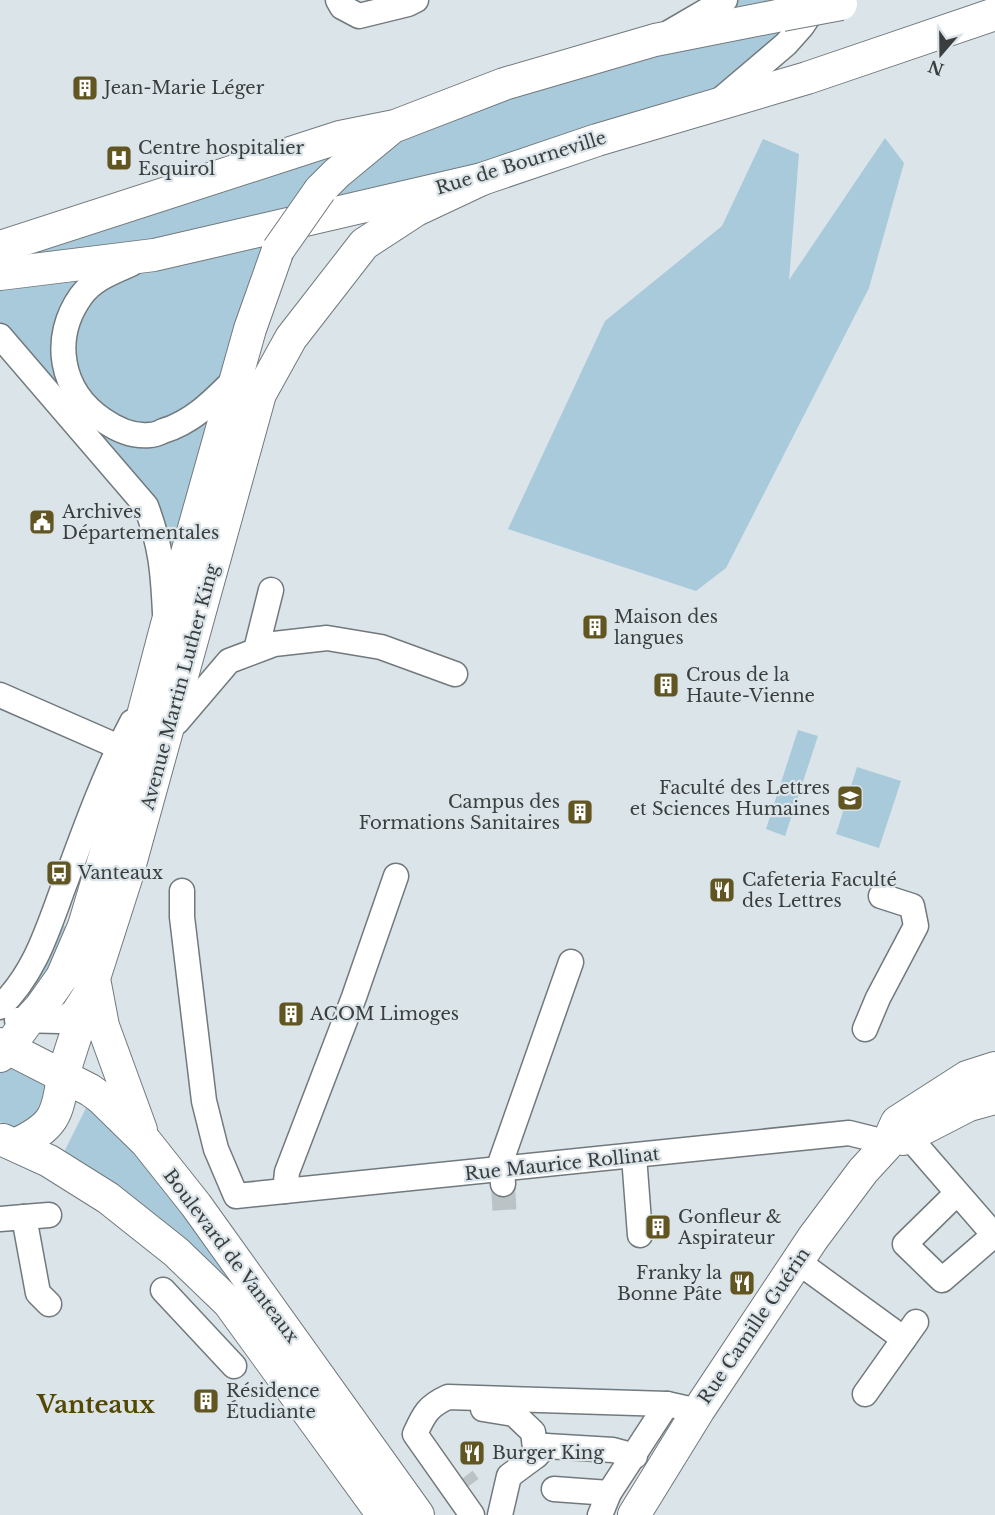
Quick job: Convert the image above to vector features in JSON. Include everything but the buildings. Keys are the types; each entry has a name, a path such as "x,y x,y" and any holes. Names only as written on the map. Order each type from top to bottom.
{"main road":[{"path":"0,247 340,137 395,126 504,84 655,40 792,21 840,1"},
{"name":"Rue de Bourneville","path":"0,274 154,255 482,179 597,140 807,78 995,14"},
{"name":"Avenue Martin Luther King","path":"3,1049 14,1020 40,1008 62,977 78,942 115,822 166,628 250,328 279,250 320,190 337,173 395,126"},
{"name":"Avenue Martin Luther King","path":"5,1146 39,1134 52,1119 60,1098 63,1075 127,875 260,394 291,338 364,244 416,210 482,179"},
{"path":"94,979 103,1026 146,1142"},
{"name":"Boulevard de Vanteaux","path":"3,1049 63,1075 101,1098 146,1142 228,1248 418,1515"},
{"name":"Rue Camille Guérin","path":"897,1142 897,1122 967,1077 995,1068"},
{"name":"Rue Camille Guérin","path":"634,1515 698,1411 839,1202 897,1142 989,1097"},
{"name":"Boulevard de Vanteaux","path":"5,1146 50,1161 108,1198 176,1252 212,1286 229,1303 383,1515"}],"street":[{"path":"337,0 342,8 358,16 416,0"},
{"path":"655,40 725,0"},
{"path":"714,104 764,64 792,21"},
{"path":"154,255 102,276 82,294 68,319 63,342 65,369 79,398 94,414 118,430 150,435 178,426 208,406 238,376"},
{"path":"0,336 146,506 162,561 166,628"},
{"path":"256,651 271,590"},
{"path":"169,727 177,722 229,661 274,644 327,638 381,647 455,674"},
{"path":"0,1007 15,992 33,966 119,747 149,691"},
{"path":"0,695 119,747"},
{"path":"115,822 119,747"},
{"path":"285,1191 286,1172 354,997 396,876"},
{"name":"Rue Maurice Rollinat","path":"182,891 182,916 204,1101 216,1149 236,1196 503,1178 634,1156 849,1133 897,1142"},
{"path":"865,1029 878,998 916,926 912,906 881,896"},
{"path":"503,1178 501,1161 571,962"},
{"path":"14,1020 59,1021 73,1012 94,979"},
{"path":"897,1142 957,1193"},
{"path":"634,1156 640,1235"},
{"path":"48,1304 38,1293 12,1218 49,1215"},
{"path":"797,1262 910,1330 865,1394"},
{"path":"185,1313 212,1286"},
{"path":"163,1290 234,1366"},
{"path":"474,1515 415,1434 423,1416 433,1404 448,1397 667,1404 698,1411"},
{"path":"528,1398 545,1430 541,1451"},
{"path":"554,1489 605,1504 667,1404"},
{"path":"474,1515 475,1495 432,1435 431,1426 436,1415 450,1406 460,1405 514,1414 533,1432 541,1451"},
{"path":"500,1515 509,1476 541,1451 613,1450 635,1456"}],"shaded area":[{"path":"725,0 820,0 714,104 298,216 166,628 156,534 0,336 0,247 395,126"},
{"path":"885,138 904,163 869,288 726,568 696,591 508,529 605,321 722,226 763,139 799,154 789,280"},
{"path":"798,730 818,736 785,836 766,829"},
{"path":"857,767 901,781 879,848 836,834"},
{"path":"57,922 70,929 34,998 25,994"},
{"path":"12,1067 41,1078 46,1087 46,1108 23,1128 13,1128 0,1122 0,1073"},
{"path":"88,1104 130,1140 257,1311 63,1154"}],"tunnel":[{"path":"503,1186 505,1218"},
{"path":"463,1478 469,1486"}],"place":[{"name":"Jean-Marie Léger","path":"85,88"},
{"name":"Centre hospitalier Esquirol","path":"119,158"},
{"name":"Archives Départementales","path":"42,522"},
{"name":"Maison des langues","path":"595,627"},
{"name":"Crous de la Haute-Vienne","path":"666,685"},
{"name":"Faculté des Lettres et Sciences Humaines","path":"850,798"},
{"name":"Campus des Formations Sanitaires","path":"580,812"},
{"name":"Vanteaux","path":"59,873"},
{"name":"Cafeteria Faculté des Lettres","path":"722,890"},
{"name":"ACOM Limoges","path":"291,1014"},
{"name":"Gonfleur & Aspirateur","path":"658,1227"},
{"name":"Franky la Bonne Pâte","path":"742,1283"},
{"name":"Résidence Étudiante","path":"206,1401"},
{"name":"Burger King","path":"472,1453"}],"district":[{"name":"Vanteaux","path":"96,1404"}]}
